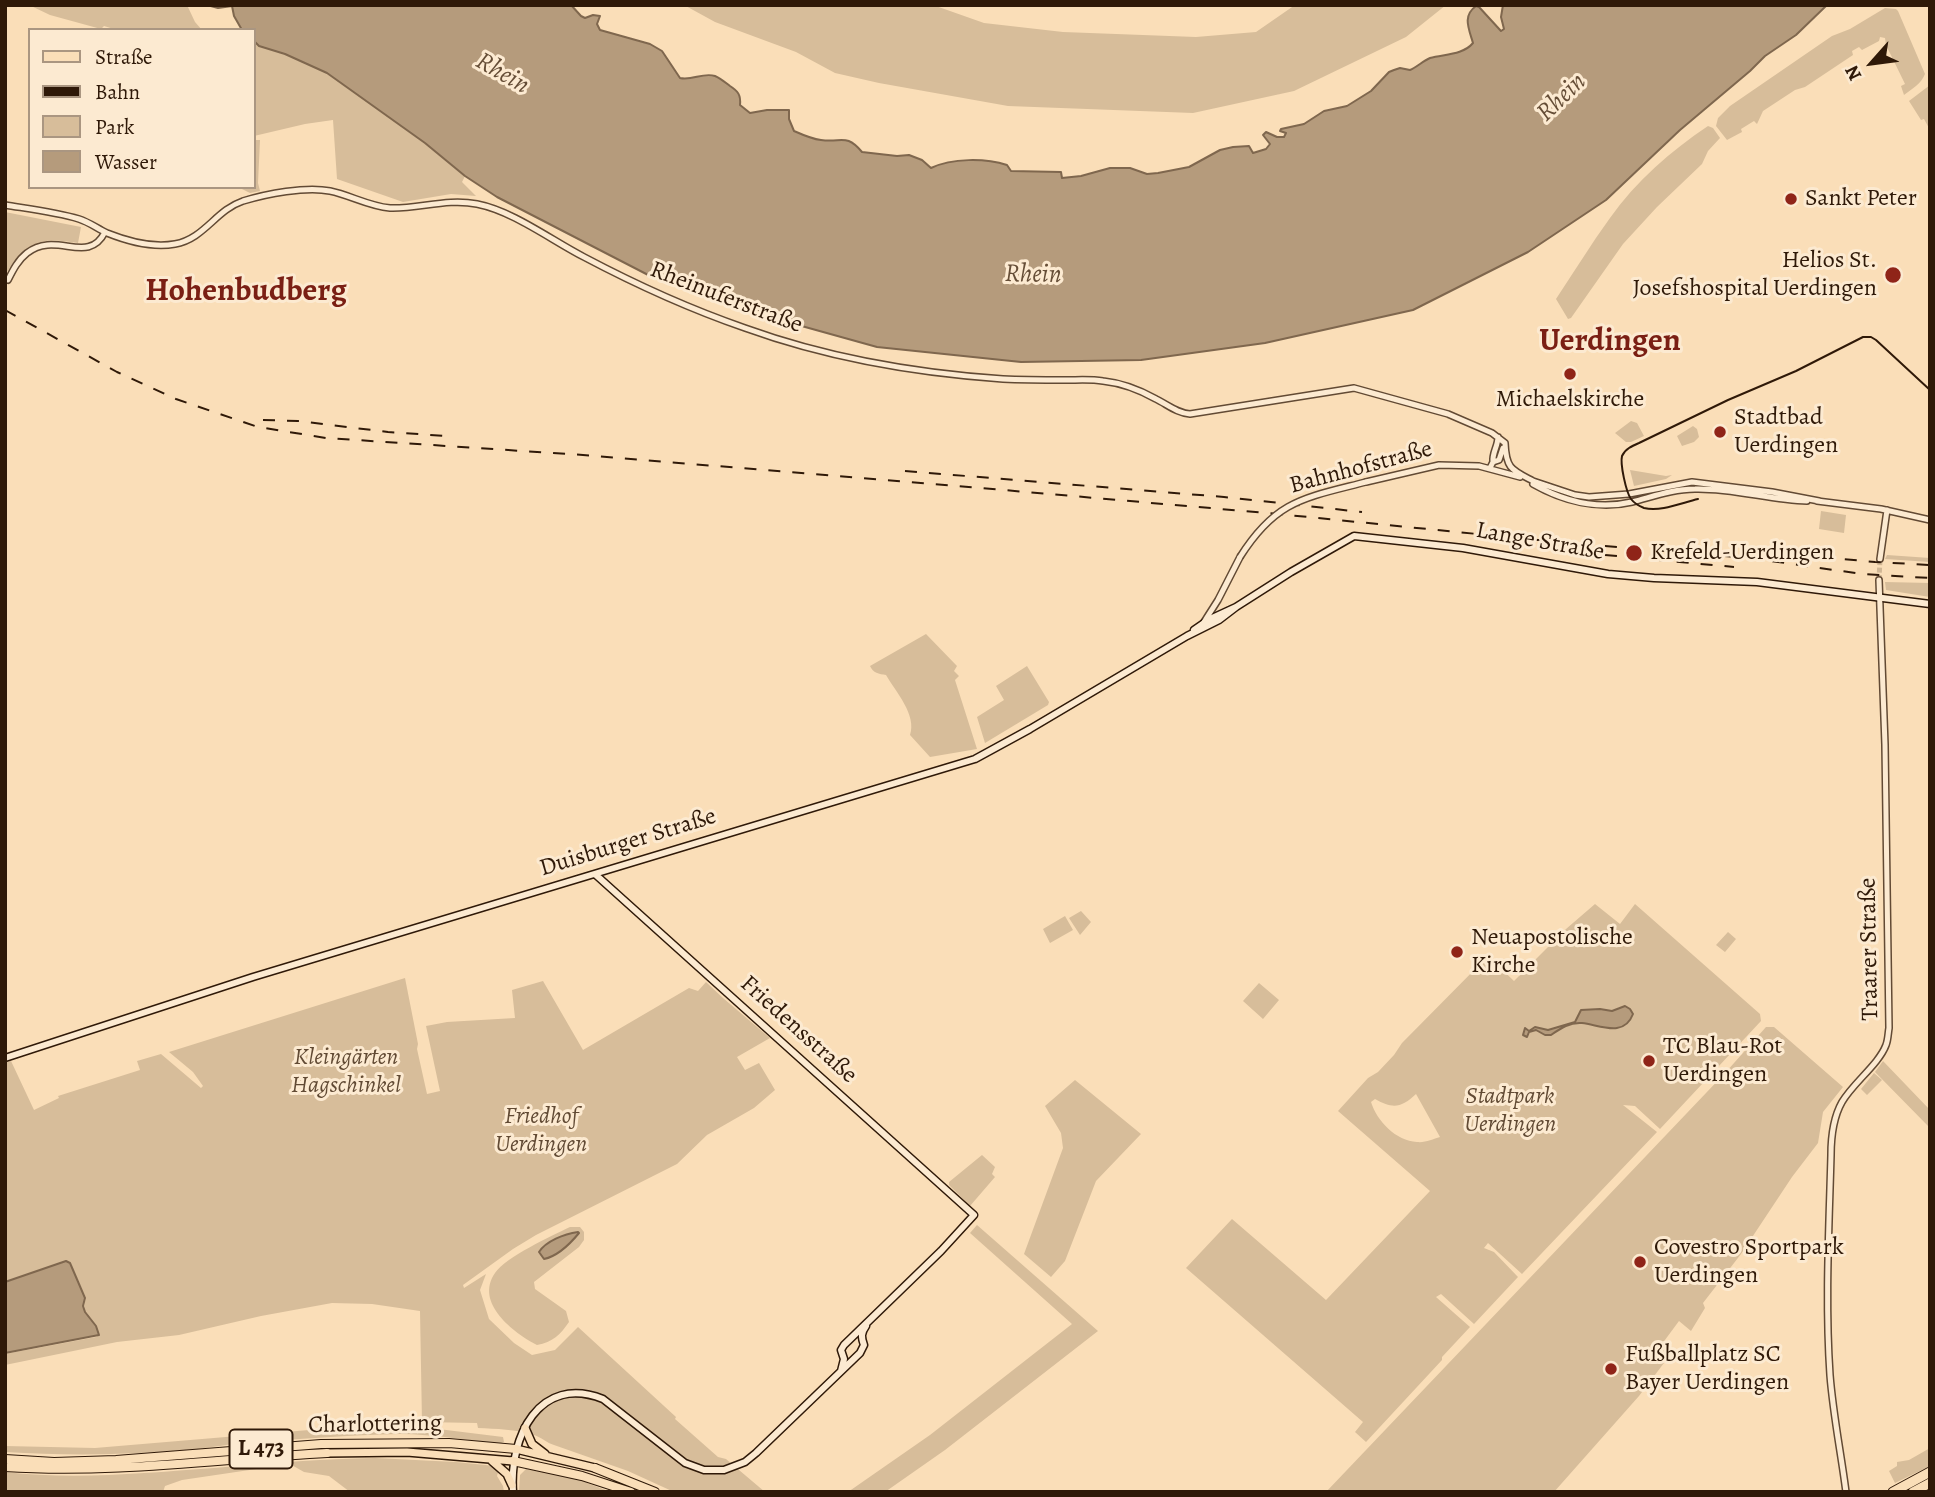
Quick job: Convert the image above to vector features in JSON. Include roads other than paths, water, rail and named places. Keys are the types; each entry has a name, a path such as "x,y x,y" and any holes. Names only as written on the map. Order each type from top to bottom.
{"highway":[{"name":"Charlottering","path":"5,1459 54,1462 116,1460 321,1444 449,1443 516,1449"},
{"name":"Charlottering","path":"5,1467 109,1469 327,1453"},
{"name":"Charlottering","path":"513,1461 582,1476 631,1492"},
{"name":"Charlottering","path":"594,1468 655,1492"},
{"path":"1893,1492 1930,1472"},
{"path":"1913,1492 1930,1483"}],"main road":[{"name":"Lange Straße","path":"1352,537 1463,548 1608,575 1757,582 1930,604"},
{"name":"Duisburger Straße","path":"5,1058 253,977 975,759 1219,620 1352,537"},
{"name":"Duisburger Straße","path":"1203,623 1236,607"},
{"name":"Bahnhofstraße","path":"1187,636 1203,623"},
{"name":"Friedensstraße","path":"596,875 974,1215 942,1251 866,1324"},
{"path":"841,1371 844,1359 841,1350 866,1324"},
{"path":"513,1488 516,1449 534,1412 551,1399 571,1393 603,1399 685,1463 704,1470 724,1470 745,1462 860,1353 864,1345 861,1336 866,1324"},
{"path":"852,1337 858,1338 864,1345"},
{"path":"844,1359 852,1361"},
{"path":"525,1428 532,1444 549,1456"},
{"name":"Charlottering","path":"516,1449 594,1468"},
{"name":"Charlottering","path":"327,1453 407,1452 513,1461"},
{"path":"488,1459 508,1474 513,1488"}],"street":[{"name":"Rheinuferstraße","path":"5,205 77,218 135,243 172,245 196,236 228,209 241,202 298,190 332,191 386,208 457,201 495,208 600,265 699,310 745,328 838,356 954,375 1100,380 1130,387 1177,411 1190,414 1354,388 1434,409 1482,428 1505,443"},
{"path":"8,280 20,260 34,249 50,244 89,248 97,245 105,232"},
{"path":"1492,465 1498,437"},
{"path":"1492,465 1499,460 1505,443"},
{"path":"1505,443 1510,467 1534,481"},
{"name":"Bahnhofstraße","path":"1203,623 1252,538 1282,510 1298,501 1439,464 1492,465 1545,491 1597,505 1626,503 1692,489 1819,501"},
{"name":"Bahnhofstraße","path":"1525,479 1589,497 1615,496 1692,482 1887,510 1930,520"},
{"path":"1881,559 1887,510"},
{"name":"Traarer Straße","path":"1846,1492 1830,1379 1827,1278 1831,1139 1841,1104 1883,1052 1889,1028 1880,580"},
{"path":"1218,600 1220,607 1227,611"}],"water":[{"name":"Rhein","path":"207,5 571,5 585,18 600,16 597,24 600,30 650,44 662,51 680,78 706,75 719,78 737,92 740,105 750,113 789,110 794,131 808,137 848,141 862,152 909,155 922,160 931,168 949,162 979,160 1007,165 1011,171 1061,172 1062,178 1110,168 1130,168 1147,174 1158,173 1189,167 1220,150 1233,147 1249,146 1253,153 1266,149 1270,144 1263,135 1266,132 1284,137 1286,133 1280,131 1281,129 1304,124 1324,111 1347,106 1371,91 1389,72 1400,68 1410,70 1430,58 1469,47 1473,43 1468,18 1476,6 1501,31 1504,29 1501,17 1503,5 1827,5 1796,35 1765,56 1680,130 1606,200 1528,252 1413,310 1265,343 1141,360 1021,362 877,347 780,320 750,306 654,278 497,197 327,73 285,54 259,46 256,43 256,28 241,28 232,6 218,8"},
{"path":"1625,1006 1633,1014 1624,1026 1618,1028 1578,1023 1566,1026 1551,1035 1536,1030 1529,1032 1527,1037 1523,1035 1525,1028 1529,1031 1535,1027 1548,1030 1575,1022 1581,1010 1612,1011"},
{"path":"578,1232 568,1245 554,1255 544,1259 539,1252 556,1239"},
{"path":"66,1261 70,1263 85,1298 85,1312 96,1326 99,1335 5,1353 5,1282"}],"tunnel":[{"path":"1879,580 1880,559"}],"tram line":[{"path":"1698,499 1657,509 1638,505 1631,499 1625,484 1623,454 1634,445 1796,371 1863,337 1876,340 1930,390"}],"railway":[{"path":"5,310 117,372 176,399 258,427 326,438 583,455 958,486 1750,558 1862,574 1930,578"},
{"path":"263,420 445,436"},
{"path":"905,471 1224,497 1362,512"},
{"path":"1605,555 1734,567"},
{"path":"1797,555 1930,565"}],"place":[{"name":"Sankt Peter","path":"1791,199"},
{"name":"Helios St. Josefshospital Uerdingen","path":"1893,275"},
{"name":"Michaelskirche","path":"1570,374"},
{"name":"Stadtbad Uerdingen","path":"1720,432"},
{"name":"Krefeld-Uerdingen","path":"1634,553"},
{"name":"Neuapostolische Kirche","path":"1457,952"},
{"name":"TC Blau-Rot Uerdingen","path":"1649,1061"},
{"name":"Covestro Sportpark Uerdingen","path":"1640,1262"},
{"name":"Fußballplatz SC Bayer Uerdingen","path":"1611,1369"}],"district":[{"name":"Hohenbudberg","path":"246,292"},
{"name":"Uerdingen","path":"1610,342"}],"park label":[{"name":"Kleingärten Hagschinkel","path":"346,1072"},
{"name":"Stadtpark Uerdingen","path":"1510,1111"},
{"name":"Friedhof Uerdingen","path":"541,1131"}]}
